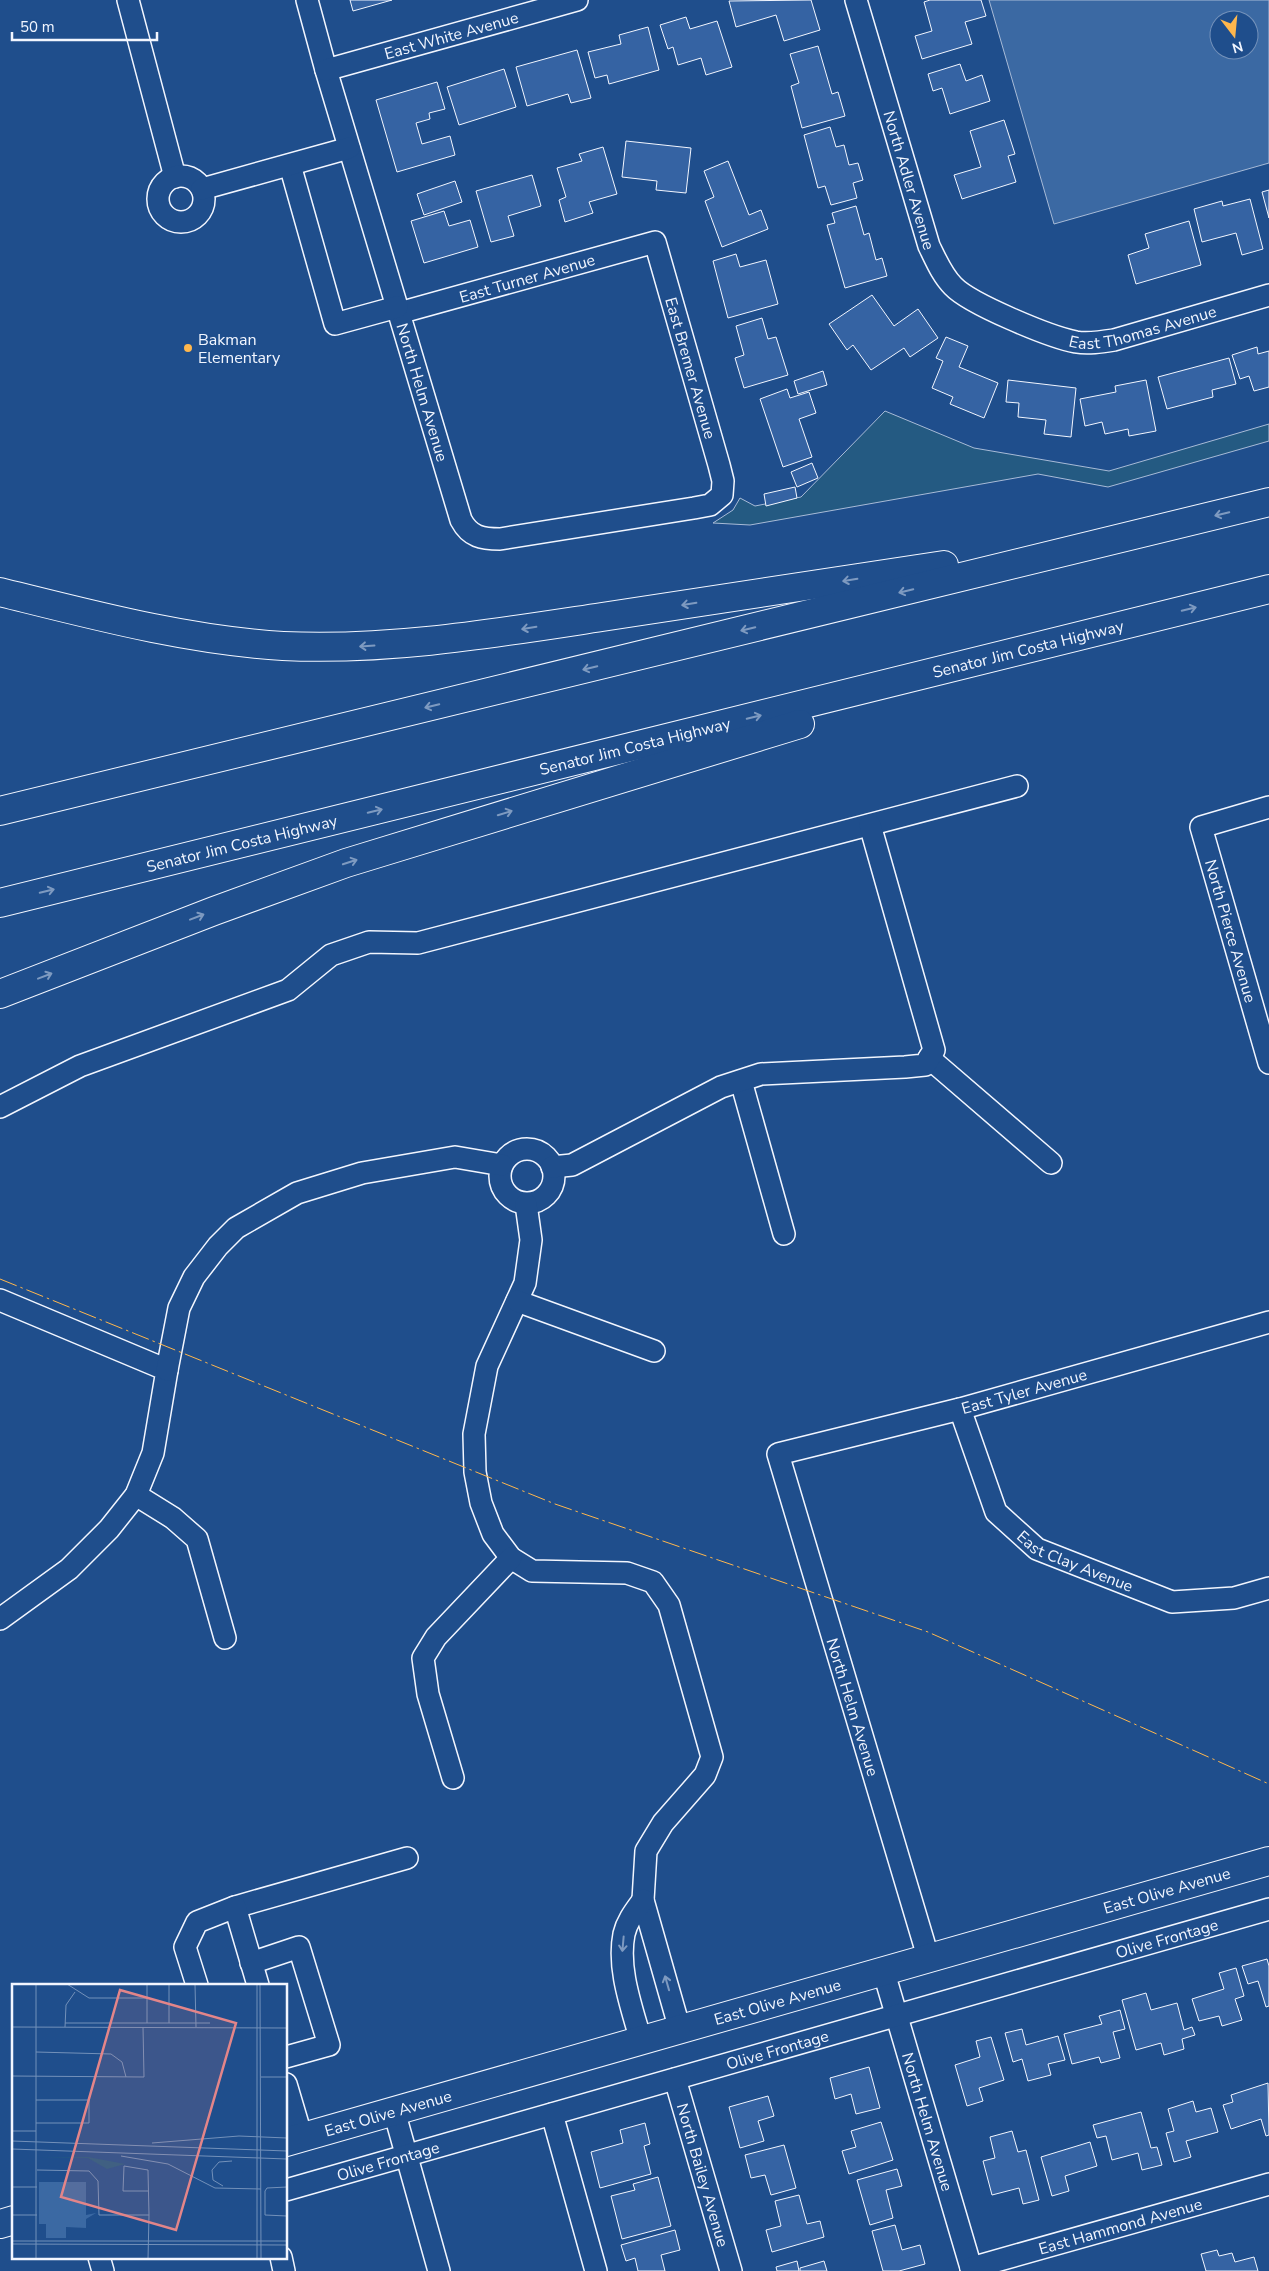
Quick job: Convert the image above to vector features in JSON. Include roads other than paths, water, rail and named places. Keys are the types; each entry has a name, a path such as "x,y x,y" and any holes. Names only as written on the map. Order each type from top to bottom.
{"main road":[{"path":"0,810 1269,502"},
{"path":"0,592 158,630 281,646 347,648 480,636 1123,538"},
{"name":"Senator Jim Costa Highway","path":"0,903 1269,590"},
{"path":"0,994 214,911 346,863 494,816 1142,621"},
{"name":"East Olive Avenue","path":"294,2140 929,1960 1269,1861"}],"street":[{"path":"128,0 175,177"},
{"name":"North Helm Avenue","path":"306,0 461,520 466,530 476,536 487,539 500,539 710,505 722,495"},
{"name":"East White Avenue","path":"326,70 577,0"},
{"name":"North Adler Avenue","path":"856,0 929,246 935,259 953,286 971,300 1016,320"},
{"path":"202,189 349,148"},
{"name":"East Turner Avenue","path":"290,165 334,324 398,310 655,242"},
{"path":"185,176 192,179 202,189 203,205 194,217 188,221 172,220 161,210 158,196 164,182 175,177 185,176"},
{"name":"East Bremer Avenue","path":"655,242 719,465 723,481 722,495"},
{"name":"East Thomas Avenue","path":"1016,320 1060,338 1078,342 1095,342 1114,340 1269,296"},
{"path":"0,1107 80,1066 288,990 331,955 369,942 418,943 1017,786"},
{"name":"North Pierce Avenue","path":"1269,807 1201,826 1269,1063"},
{"path":"552,1167 572,1165 720,1087 761,1074 905,1068 925,1064 934,1050 870,824"},
{"path":"929,1058 1051,1163"},
{"path":"741,1081 784,1234"},
{"path":"523,1150 541,1153 552,1167 554,1176 549,1192 534,1203 526,1204 509,1197 500,1182 502,1165 507,1158 523,1150"},
{"path":"0,1619 69,1569 109,1529 136,1495 153,1453 179,1308 190,1285 218,1246 236,1228 297,1193 362,1173 455,1157 502,1165"},
{"path":"526,1204 531,1240 525,1283 488,1366 474,1434 475,1472 481,1503 494,1534 511,1558 532,1571 627,1573 652,1582 669,1605 712,1757 705,1775 663,1823 646,1851 643,1900 680,2030"},
{"path":"0,1300 167,1370"},
{"path":"517,1301 654,1351"},
{"name":"East Tyler Avenue","path":"778,1454 960,1409 1269,1322"},
{"name":"East Clay Avenue","path":"960,1409 996,1512 1036,1548 1172,1602 1234,1598 1269,1588"},
{"name":"North Helm Avenue","path":"778,1454 929,1960"},
{"path":"136,1495 173,1518 197,1539 225,1638"},
{"path":"453,1778 428,1694 424,1658 436,1637 511,1558"},
{"path":"197,1984 184,1947 197,1922 235,1907 407,1858"},
{"path":"641,2041 629,1994 623,1953 624,1934 630,1917 643,1900"},
{"path":"235,1907 258,1984"},
{"name":"Olive Frontage","path":"288,2189 1269,1909"},
{"path":"251,1962 299,1947 329,2045 288,2056"},
{"name":"North Helm Avenue","path":"884,1972 972,2270"},
{"name":"North Bailey Avenue","path":"675,2079 731,2271"},
{"path":"288,2098 294,2140"},
{"path":"394,2111 439,2271"},
{"path":"552,2114 596,2271"},
{"name":"East Hammond Avenue","path":"972,2270 1269,2184"},
{"path":"99,2258 103,2271"},
{"path":"280,2258 284,2271"}],"place":[{"name":"Bakman Elementary","path":"188,348"}]}
